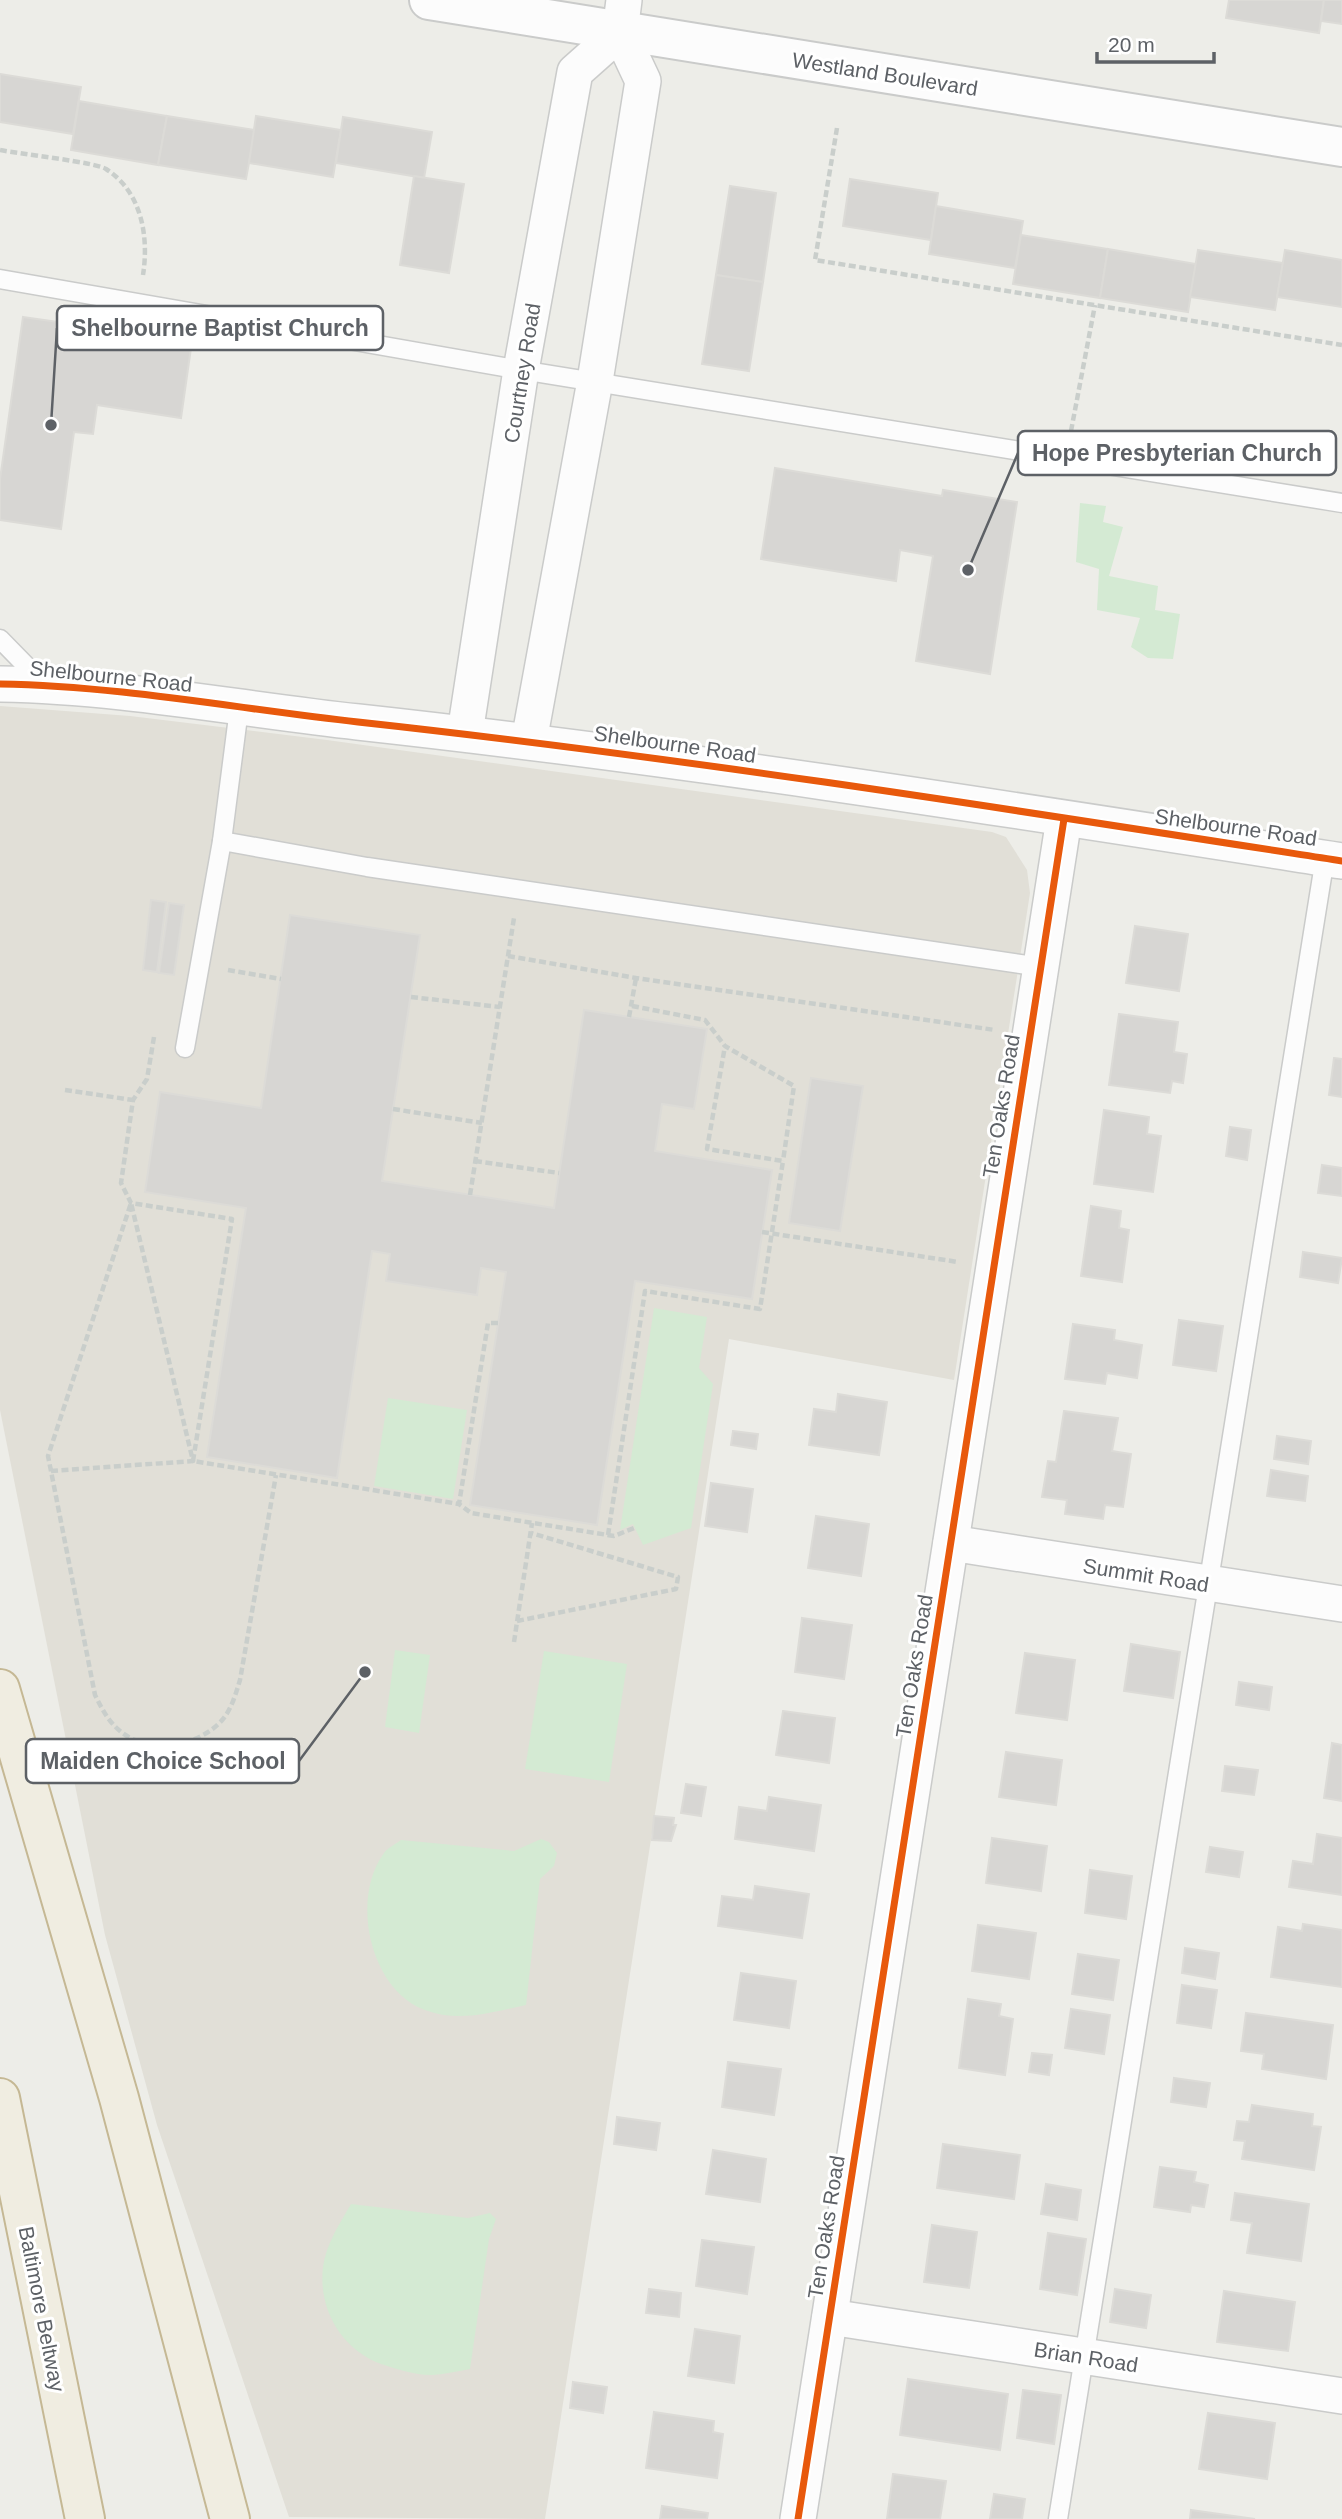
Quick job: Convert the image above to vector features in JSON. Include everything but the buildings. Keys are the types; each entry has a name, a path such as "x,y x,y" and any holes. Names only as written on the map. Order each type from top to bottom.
{"highway":[{"path":"0,1689 119,2098 230,2519"},
{"name":"Baltimore Beltway","path":"0,2098 85,2519"}],"street":[{"name":"Westland Boulevard","path":"429,0 622,16 1342,147"},
{"name":"Courtney Road","path":"465,733 521,370 575,72 622,16"},
{"path":"529,741 595,381 643,81 622,16"},
{"name":"Shelbourne Road","path":"0,684 141,692 239,709 529,741 1334,859"},
{"name":"Ten Oaks Road","path":"798,2519 1064,819"},
{"name":"Summit Road","path":"951,1543 1342,1604"},
{"name":"Brian Road","path":"830,2317 1342,2396"}],"lane":[{"path":"0,279 521,370 1342,503"},
{"path":"0,639 45,685"},
{"path":"185,1048 222,841 239,709"},
{"path":"222,841 519,889 1041,967"},
{"path":"1058,2519 1210,1585 1334,859"}],"path":[{"path":"837,128 816,260 1342,345"},
{"path":"0,150 105,169 122,185 143,221 147,249 139,303"},
{"path":"1066,458 1094,305"},
{"path":"470,1195 519,889"},
{"path":"508,956 636,978 1030,1035"},
{"path":"200,966 281,979"},
{"path":"629,1017 636,978"},
{"path":"411,998 500,1007"},
{"path":"608,1535 645,1291 760,1309 794,1086 725,1046 705,1020 632,1006"},
{"path":"156,1026 147,1079 133,1100 121,1183 131,1203 193,1461"},
{"path":"725,1046 707,1149 783,1161"},
{"path":"65,1090 133,1100"},
{"path":"393,1109 482,1123"},
{"path":"475,1161 559,1173"},
{"path":"131,1203 232,1219 193,1461"},
{"path":"131,1203 48,1456 95,1695 106,1717 121,1732 138,1742 156,1745 180,1744 204,1735 222,1720 232,1705 240,1680 276,1475"},
{"path":"762,1232 969,1263 992,1279"},
{"path":"459,1504 488,1323 498,1323"},
{"path":"51,1471 193,1461 459,1504 471,1513 614,1536 634,1528"},
{"path":"514,1642 532,1523"},
{"path":"517,1621 677,1589 678,1577 531,1533"}],"shaded area":[{"path":"0,706 130,716 327,740 992,832 1006,837 1027,870 1030,893 954,1380 729,1339 545,2519 289,2517 157,2125 105,1935 0,1410"}],"green space":[{"path":"1080,503 1106,506 1103,522 1123,527 1109,576 1158,586 1155,610 1180,614 1173,659 1148,658 1131,647 1140,618 1097,610 1099,569 1076,562"},
{"path":"654,1308 707,1317 699,1368 713,1384 691,1528 643,1545 633,1524 620,1530"},
{"path":"388,1398 467,1410 453,1499 374,1486"},
{"path":"395,1650 430,1655 419,1733 385,1727"},
{"path":"544,1651 627,1664 609,1782 525,1769"},
{"path":"541,1839 549,1842 557,1853 554,1866 540,1879 526,2005 476,2015 450,2016 425,2010 406,1999 391,1983 379,1964 371,1941 368,1894 374,1872 385,1851 401,1840 514,1851"},
{"path":"351,2204 468,2218 490,2213 496,2219 489,2239 470,2369 433,2375 407,2372 381,2364 354,2348 335,2326 324,2298 323,2267 330,2242"}],"cycle path":[{"path":"0,684 135,693 605,752 851,786 1342,861"},
{"path":"798,2519 1064,819"}],"place":[{"name":"Shelbourne Baptist Church","path":"51,425"},
{"name":"Hope Presbyterian Church","path":"968,570"},
{"name":"Maiden Choice School","path":"365,1672"}]}
